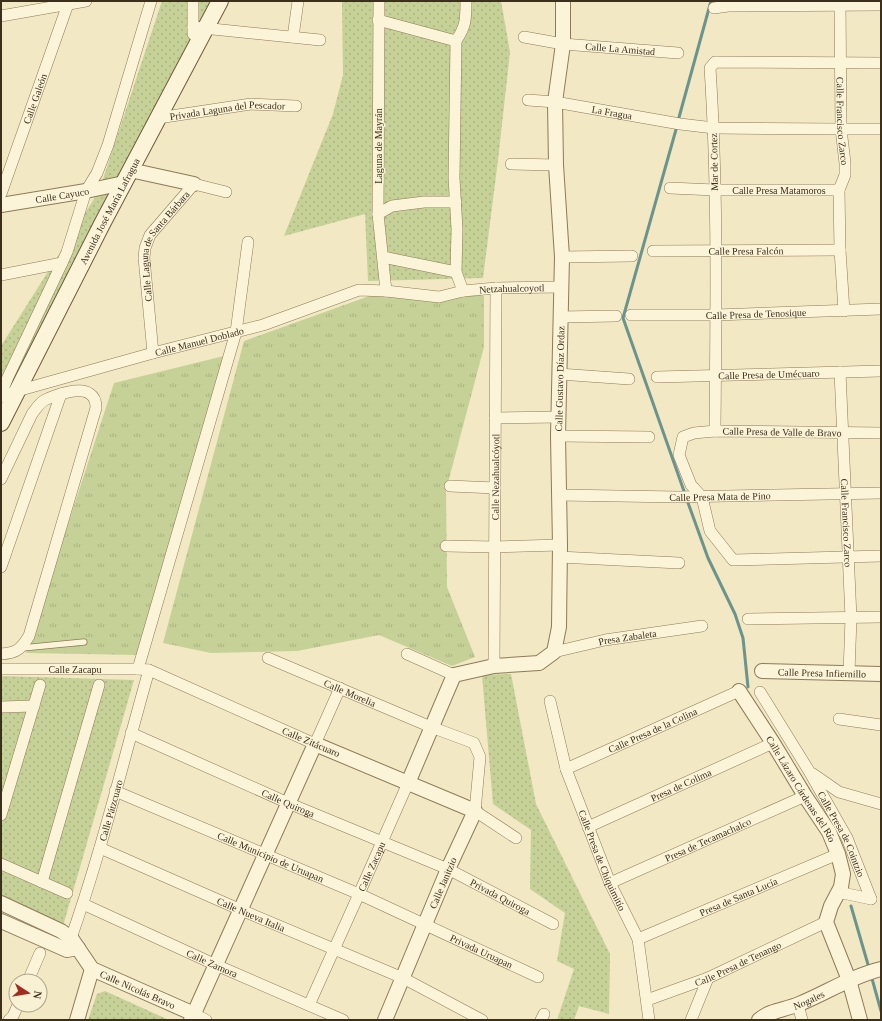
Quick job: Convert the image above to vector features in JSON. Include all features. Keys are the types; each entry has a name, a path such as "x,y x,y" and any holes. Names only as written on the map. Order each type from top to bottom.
{"main road":[{"name":"Avenida José María Lafragua","path":"1,422 127,176 191,57 200,28 220,1"}],"street":[{"path":"1,16 41,5 68,4 86,1"},
{"name":"Avenida José María Lafragua","path":"1,396 8,377 67,252 86,191 97,173 108,145 151,1"},
{"path":"193,1 200,28 320,40"},
{"path":"293,37 298,1"},
{"name":"Laguna de Mayrán","path":"379,1 378,214 383,258 391,292"},
{"path":"463,291 456,272 457,229 454,178 456,40 463,30 466,16 466,1"},
{"name":"Calle Gustavo Díaz Ordaz","path":"554,652 559,627 560,551 558,436 562,257 556,165 555,102 563,44 563,1"},
{"name":"Calle Galeón","path":"1,194 68,4"},
{"path":"714,8 728,6 840,4 881,5"},
{"name":"Calle Francisco Zarco","path":"840,4 842,63 841,130 845,175 839,190 840,250 844,311"},
{"path":"378,20 456,40"},
{"name":"Calle La Amistad","path":"524,37 563,44 678,52"},
{"name":"Mar de Cortez","path":"715,431 716,315 714,128 710,68 715,62 881,63"},
{"name":"La Fragua","path":"528,100 555,102 674,123 714,128 841,130 881,128"},
{"name":"Privada Laguna del Pescador","path":"158,118 251,104 296,106"},
{"path":"511,164 556,165"},
{"name":"Calle Cayuco","path":"1,206 86,191 127,176"},
{"name":"Calle Laguna de Santa Bárbara","path":"127,176 194,184"},
{"path":"194,184 226,192"},
{"name":"Calle Laguna de Santa Bárbara","path":"153,353 144,258 145,248 150,235 194,184"},
{"name":"Calle Presa Matamoros","path":"670,188 714,190 839,190"},
{"path":"378,214 392,206 424,202 456,202"},
{"name":"Calle Pátzcuaro","path":"72,945 131,733 143,669 236,332 248,242"},
{"name":"Calle Presa Falcón","path":"653,251 840,250"},
{"path":"562,257 632,256"},
{"path":"383,258 456,272"},
{"path":"1,275 62,263"},
{"name":"Netzahualcoyotl","path":"391,292 439,297 463,291 496,288 561,287"},
{"name":"Calle Nezahualcóyotl","path":"494,666 496,288"},
{"name":"Calle Manuel Doblado","path":"1,396 153,353 263,325 359,290 391,292"},
{"name":"Calle Presa de Tenosique","path":"631,315 716,315 881,309"},
{"path":"560,317 616,316"},
{"name":"Calle Presa de Umécuaro","path":"657,377 881,371"},
{"name":"Calle Francisco Zarco","path":"840,372 851,618 849,673"},
{"path":"559,374 629,379"},
{"path":"1,567 70,376"},
{"path":"1,479 32,414 39,405 45,400 65,393 81,390 90,393 95,400 96,408 29,636 21,648 11,653 1,654"},
{"path":"495,418 559,417"},
{"name":"Calle Presa de Valle de Bravo","path":"697,496 679,455 683,437 694,433 715,431 881,433"},
{"path":"558,436 649,436"},
{"path":"450,486 495,488"},
{"name":"Calle Presa Mata de Pino","path":"559,495 678,497 881,493"},
{"path":"697,496 710,531 733,560 881,556"},
{"path":"446,546 560,551 679,563"},
{"path":"748,619 881,617"},
{"name":"Presa Zabaleta","path":"554,652 605,640 702,626"},
{"path":"408,654 454,675 494,666 539,663 554,652"},
{"name":"Calle Morelia","path":"268,658 431,727 474,743"},
{"name":"Calle Zacapu","path":"1,669 143,669"},
{"name":"Calle Zitácuaro","path":"143,669 315,744 475,811"},
{"name":"Calle Presa Infiernillo","path":"762,671 881,674"},
{"name":"Calle Zacapu","path":"309,1005 408,783 454,675"},
{"path":"1,815 40,685"},
{"path":"42,882 99,685"},
{"path":"197,1018 216,965 340,688"},
{"name":"Calle Lázaro Cárdenas del Río","path":"739,691 773,742 828,832 838,854 843,874 841,887 831,906 826,922"},
{"name":"Calle Presa de la Colina","path":"566,769 739,691"},
{"name":"Calle Presa de Cointzio","path":"760,692 809,771 847,838 876,897"},
{"name":"Calle Presa de Chiquimitío","path":"550,701 566,769 610,883 638,939 649,1020"},
{"path":"1,707 34,706"},
{"path":"839,719 881,726"},
{"name":"Calle Quiroga","path":"131,733 288,803 448,869"},
{"name":"Presa de Colima","path":"588,827 773,742"},
{"name":"Calle Janitzio","path":"385,1020 448,869 475,811 480,757 474,743"},
{"name":"Calle Presa de Cointzio","path":"809,771 839,792 881,804"},
{"name":"Calle Municipio de Uruapan","path":"115,791 266,854 425,924"},
{"name":"Presa de Tecamachalco","path":"610,883 805,796"},
{"path":"475,811 516,838"},
{"name":"Calle Nueva Italia","path":"100,848 241,910 403,978 482,1020"},
{"name":"Presa de Santa Lucía","path":"638,939 838,854"},
{"path":"1,864 67,893"},
{"name":"Privada Quiroga","path":"448,869 553,924"},
{"path":"838,892 876,897"},
{"path":"1,903 60,931 92,969 77,1020"},
{"name":"Calle Zamora","path":"83,904 216,965 343,1020"},
{"path":"1,921 72,945"},
{"path":"826,922 853,979 860,1020"},
{"name":"Calle Presa de Tenango","path":"647,1000 708,978 826,922"},
{"name":"Privada Uruapan","path":"425,924 538,977"},
{"path":"31,973 40,953"},
{"name":"Calle Nicolás Bravo","path":"92,969 197,1018"},
{"name":"Nogales","path":"759,1020 765,1015 798,1005 853,979 877,970"},
{"path":"691,1020 708,978"},
{"path":"798,1005 802,1020"}],"lane":[{"path":"21,648 84,642"}],"green space":[{"path":"162,1 214,1 17,385 1,385 1,346 99,191"},
{"path":"342,1 501,1 510,52 483,278 368,281 365,214 284,236 333,114 343,75"},
{"path":"463,291 484,296 484,347 446,490 447,587 475,657 452,666 379,635 297,651 211,653 163,643 244,341 372,295"},
{"path":"224,356 138,655 26,653 114,383"},
{"path":"511,674 536,804 610,954 609,1014 579,1006 574,1020 557,1020 574,969 557,961 565,913 530,889 531,830 493,804 482,675"},
{"path":"1,676 134,680 63,926 1,898"},
{"path":"105,991 169,1020 88,1020 97,994"}],"waterway":[{"path":"678,121 711,1"},
{"path":"677,126 623,318 685,494"},
{"path":"687,500 708,558 735,614 743,638 748,687"},
{"path":"851,906 869,968"},
{"path":"871,975 881,1011"}]}
